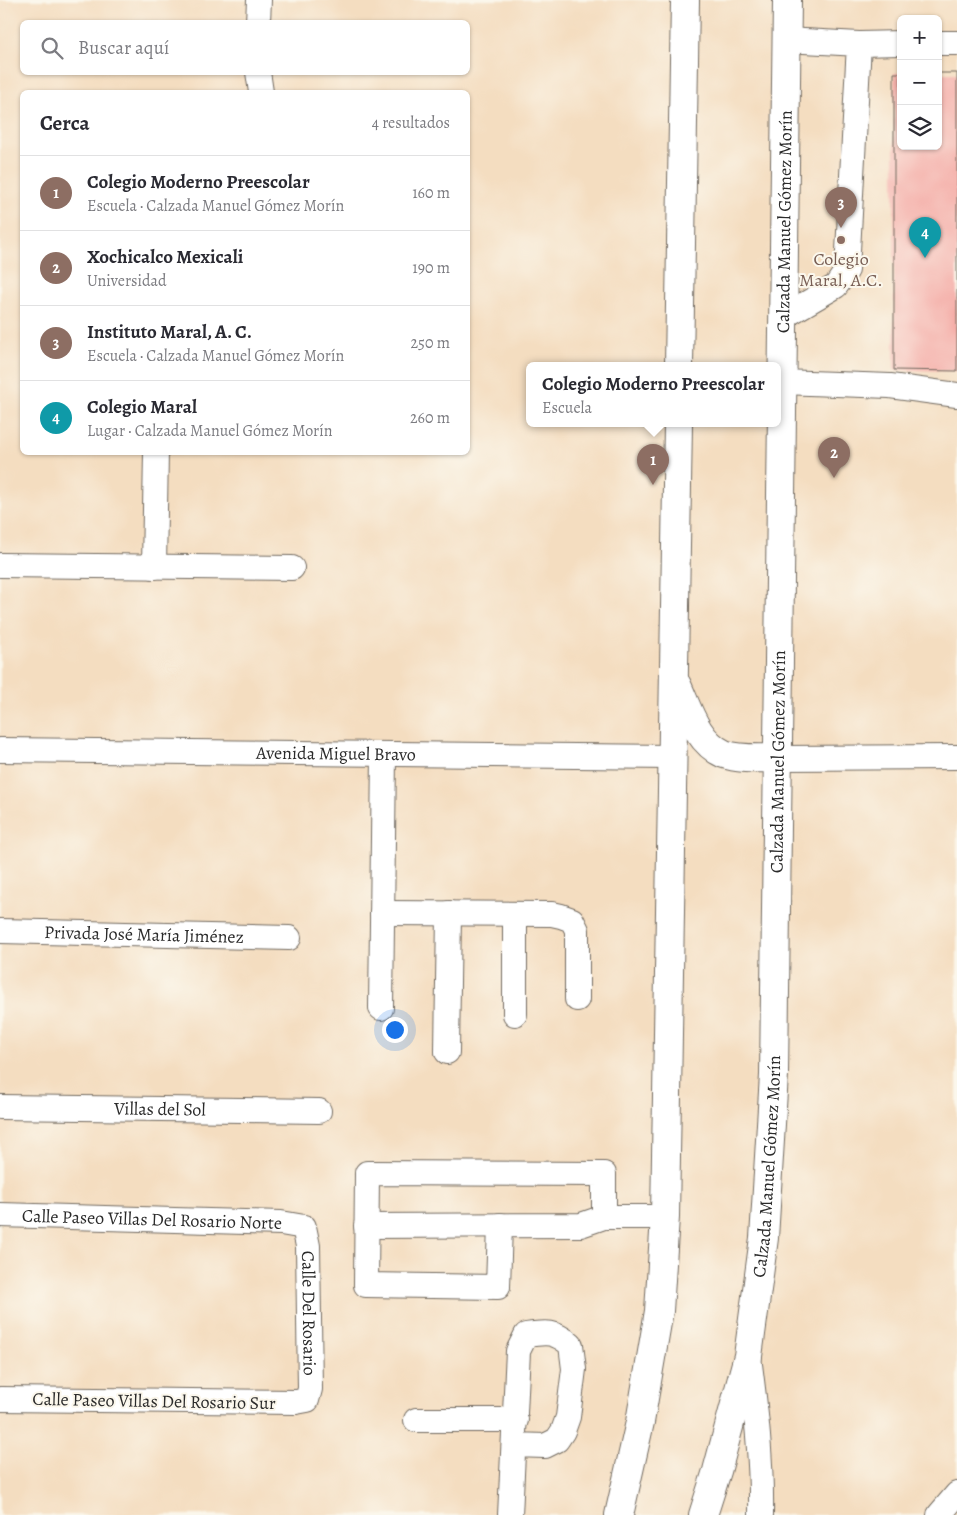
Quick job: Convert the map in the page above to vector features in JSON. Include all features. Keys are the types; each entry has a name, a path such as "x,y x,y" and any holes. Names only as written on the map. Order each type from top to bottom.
{"main road":[{"path":"679,362 685,0"},
{"name":"Calzada Manuel Gómez Morín","path":"703,1515 748,1356 764,1238 774,1075 787,0"},
{"path":"619,1515 640,1422 658,1311 665,1217 678,427"},
{"path":"673,677 696,727 709,745 725,754 746,758 778,758"}],"street":[{"path":"258,20 259,0"},
{"path":"786,40 897,44"},
{"path":"942,43 957,43"},
{"path":"783,317 836,286 847,270 859,44"},
{"path":"258,75 261,90"},
{"path":"782,382 890,386 957,395"},
{"path":"154,567 156,455"},
{"path":"0,565 292,568"},
{"name":"Avenida Miguel Bravo","path":"0,750 673,757"},
{"path":"380,1008 384,754"},
{"path":"778,758 957,757"},
{"path":"382,913 552,914 572,920 577,930 577,999"},
{"path":"447,1052 449,914"},
{"path":"515,914 515,1014"},
{"name":"Privada José María Jiménez","path":"0,931 288,938"},
{"name":"Villas del Sol","path":"0,1107 319,1111"},
{"path":"500,1225 498,1287 366,1285 367,1173 604,1174 604,1217"},
{"name":"Calle Paseo Villas Del Rosario Norte","path":"0,1215 271,1223 304,1227"},
{"path":"366,1226 581,1224 604,1217 665,1217"},
{"name":"Calle Del Rosario","path":"304,1227 308,1246 310,1389 307,1400"},
{"path":"510,1515 518,1351 526,1335 544,1332 561,1336 571,1345 574,1369 568,1417 564,1431 557,1440 545,1446 514,1445"},
{"path":"748,1356 762,1478 761,1515"},
{"name":"Calle Paseo Villas Del Rosario Sur","path":"0,1399 296,1402 307,1400"},
{"path":"416,1420 516,1420"},
{"path":"939,1515 957,1494"}],"building":[{"path":"894,73 897,73 897,150 942,150 942,73 957,73 957,371 894,370"}],"place":[{"name":"Instituto Maral, A. C.","path":"841,228"},
{"name":"Colegio Maral, A.C.","path":"841,240"},
{"name":"Colegio Maral","path":"925,258"},
{"name":"Xochicalco Mexicali","path":"834,478"},
{"name":"Colegio Moderno Preescolar","path":"653,485"}]}
